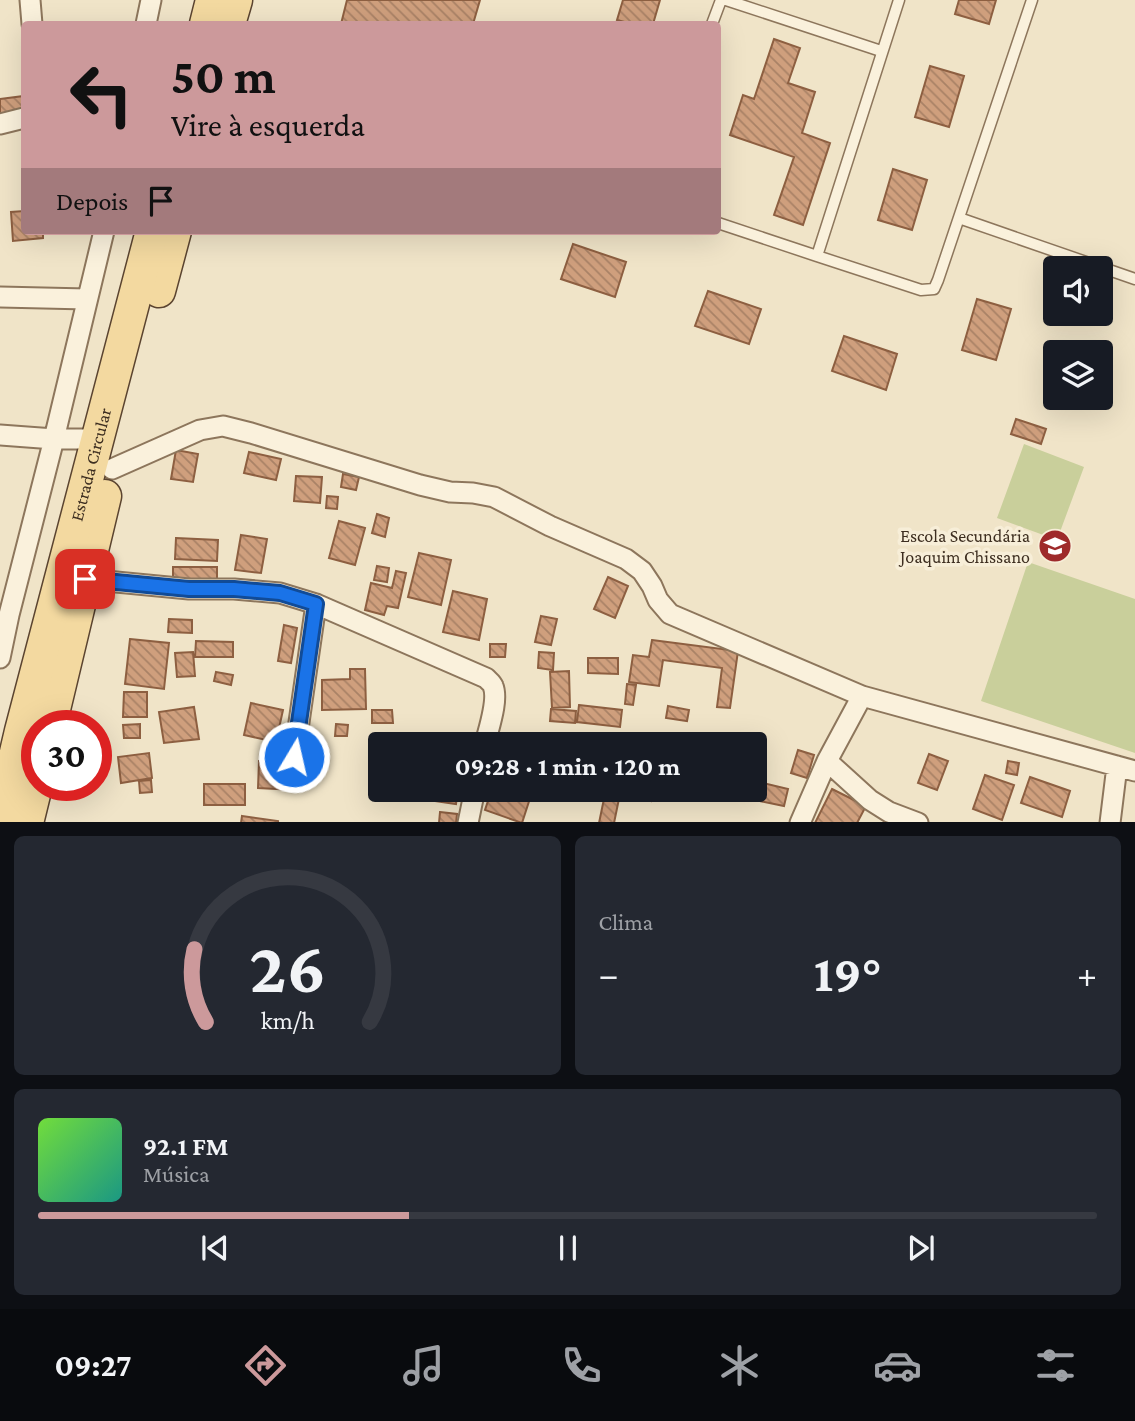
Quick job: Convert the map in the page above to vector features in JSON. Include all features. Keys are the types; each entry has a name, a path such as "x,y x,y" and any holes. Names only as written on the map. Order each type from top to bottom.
{"main road":[{"path":"207,21 212,0"},
{"path":"230,21 236,0"},
{"name":"Estrada Circular","path":"0,821 151,235"},
{"name":"Estrada Circular","path":"54,710 112,468 174,235"},
{"path":"27,822 32,801"}],"street":[{"path":"30,0 32,21"},
{"path":"147,21 151,0"},
{"path":"0,124 21,119"},
{"path":"0,658 5,616 54,439 103,235"},
{"path":"0,297 87,299"},
{"path":"112,468 200,430 223,426 419,485 494,497 550,526 626,559 642,571 658,600 670,614 862,696 1126,769 1110,822"},
{"path":"0,435 97,439"},
{"path":"85,579 189,589 280,593 316,604 486,678 493,684 494,692 488,732"},
{"path":"294,757 316,604"},
{"path":"800,822 827,761 862,696"},
{"path":"827,761 870,800 889,812 918,822"},
{"path":"468,822 472,802"}],"lane":[{"path":"713,21 723,0 881,51"},
{"path":"817,256 899,0"},
{"path":"721,224 921,290 933,289 1032,0"},
{"path":"959,218 1135,279"}],"green space":[{"path":"1024,444 1084,467 1057,540 997,518"},
{"path":"1028,562 1135,599 1135,753 981,701"}],"building":[{"path":"347,0 480,0 474,21 342,21"},
{"path":"623,0 660,0 654,21 617,20"},
{"path":"959,0 996,0 989,24 955,14"},
{"path":"774,39 800,48 788,83 815,92 802,133 830,143 803,225 774,215 794,157 730,135 743,95 754,99"},
{"path":"930,66 964,76 949,127 915,117"},
{"path":"21,96 21,115 0,117 0,99"},
{"path":"893,169 927,180 912,230 878,220"},
{"path":"21,211 21,235 43,235 43,238 13,241 11,212"},
{"path":"573,244 626,262 615,297 561,279"},
{"path":"708,291 761,309 749,344 695,326"},
{"path":"977,299 1011,309 996,360 962,350"},
{"path":"844,336 897,354 886,390 832,371"},
{"path":"1016,419 1046,429 1041,444 1011,434"},
{"path":"176,450 198,454 193,482 171,479"},
{"path":"249,452 281,459 276,480 244,473"},
{"path":"343,474 359,477 356,490 341,487"},
{"path":"296,476 322,477 320,503 294,501"},
{"path":"327,496 338,497 337,509 326,508"},
{"path":"377,514 389,518 385,537 372,533"},
{"path":"339,521 365,528 355,565 329,558"},
{"path":"241,535 267,539 261,573 235,570"},
{"path":"176,538 218,540 217,561 175,559"},
{"path":"419,553 451,560 441,605 408,597"},
{"path":"377,566 389,568 387,582 374,580"},
{"path":"173,567 217,567 217,583 173,582"},
{"path":"396,571 406,573 398,608 387,606 384,615 365,610 371,583 392,588"},
{"path":"608,577 628,586 615,618 594,609"},
{"path":"453,591 487,599 479,640 443,632"},
{"path":"541,616 557,619 551,645 535,642"},
{"path":"169,619 192,620 192,633 168,632"},
{"path":"284,625 297,628 291,663 278,661"},
{"path":"130,639 169,643 164,689 125,684"},
{"path":"652,640 738,651 730,708 717,707 722,668 663,660 659,686 629,682 633,655 649,657"},
{"path":"196,641 233,642 233,657 195,657"},
{"path":"490,644 506,644 505,657 490,657"},
{"path":"193,652 195,676 177,677 175,653"},
{"path":"539,652 554,653 553,670 538,668"},
{"path":"588,658 618,658 618,674 588,673"},
{"path":"350,669 365,669 366,709 322,710 322,680 350,679"},
{"path":"569,671 570,707 552,708 550,672"},
{"path":"216,672 233,675 231,685 214,681"},
{"path":"627,684 636,685 633,705 625,704"},
{"path":"124,692 147,692 147,717 123,717"},
{"path":"251,703 283,710 276,742 244,735"},
{"path":"579,705 622,710 620,727 577,722"},
{"path":"668,706 689,710 687,721 666,718"},
{"path":"194,707 199,739 164,743 159,712"},
{"path":"551,709 576,711 575,723 550,721"},
{"path":"372,710 392,710 393,723 372,723"},
{"path":"140,724 140,738 124,738 123,725"},
{"path":"336,724 348,725 347,736 335,736"},
{"path":"798,750 814,755 807,778 791,773"},
{"path":"149,753 152,778 121,783 118,757"},
{"path":"929,754 948,761 937,790 918,783"},
{"path":"259,761 296,763 295,790 258,788"},
{"path":"1008,761 1019,763 1017,775 1006,773"},
{"path":"985,775 1014,785 1002,820 973,809"},
{"path":"1030,777 1070,791 1062,817 1021,803"},
{"path":"151,780 152,792 140,793 139,781"},
{"path":"204,784 245,784 245,805 204,805"},
{"path":"767,784 788,789 784,806 765,802 767,802"},
{"path":"832,789 866,806 858,822 816,822"},
{"path":"488,802 529,802 522,822 485,810"},
{"path":"603,802 618,802 614,822 599,822"},
{"path":"440,812 457,814 456,822 439,822"},
{"path":"242,816 278,821 278,822 241,822"}],"place":[{"name":"Escola Secundária Joaquim Chissano","path":"1055,546"}],"route":[{"path":"85,579 189,589 280,593 316,604 294,757"}]}
